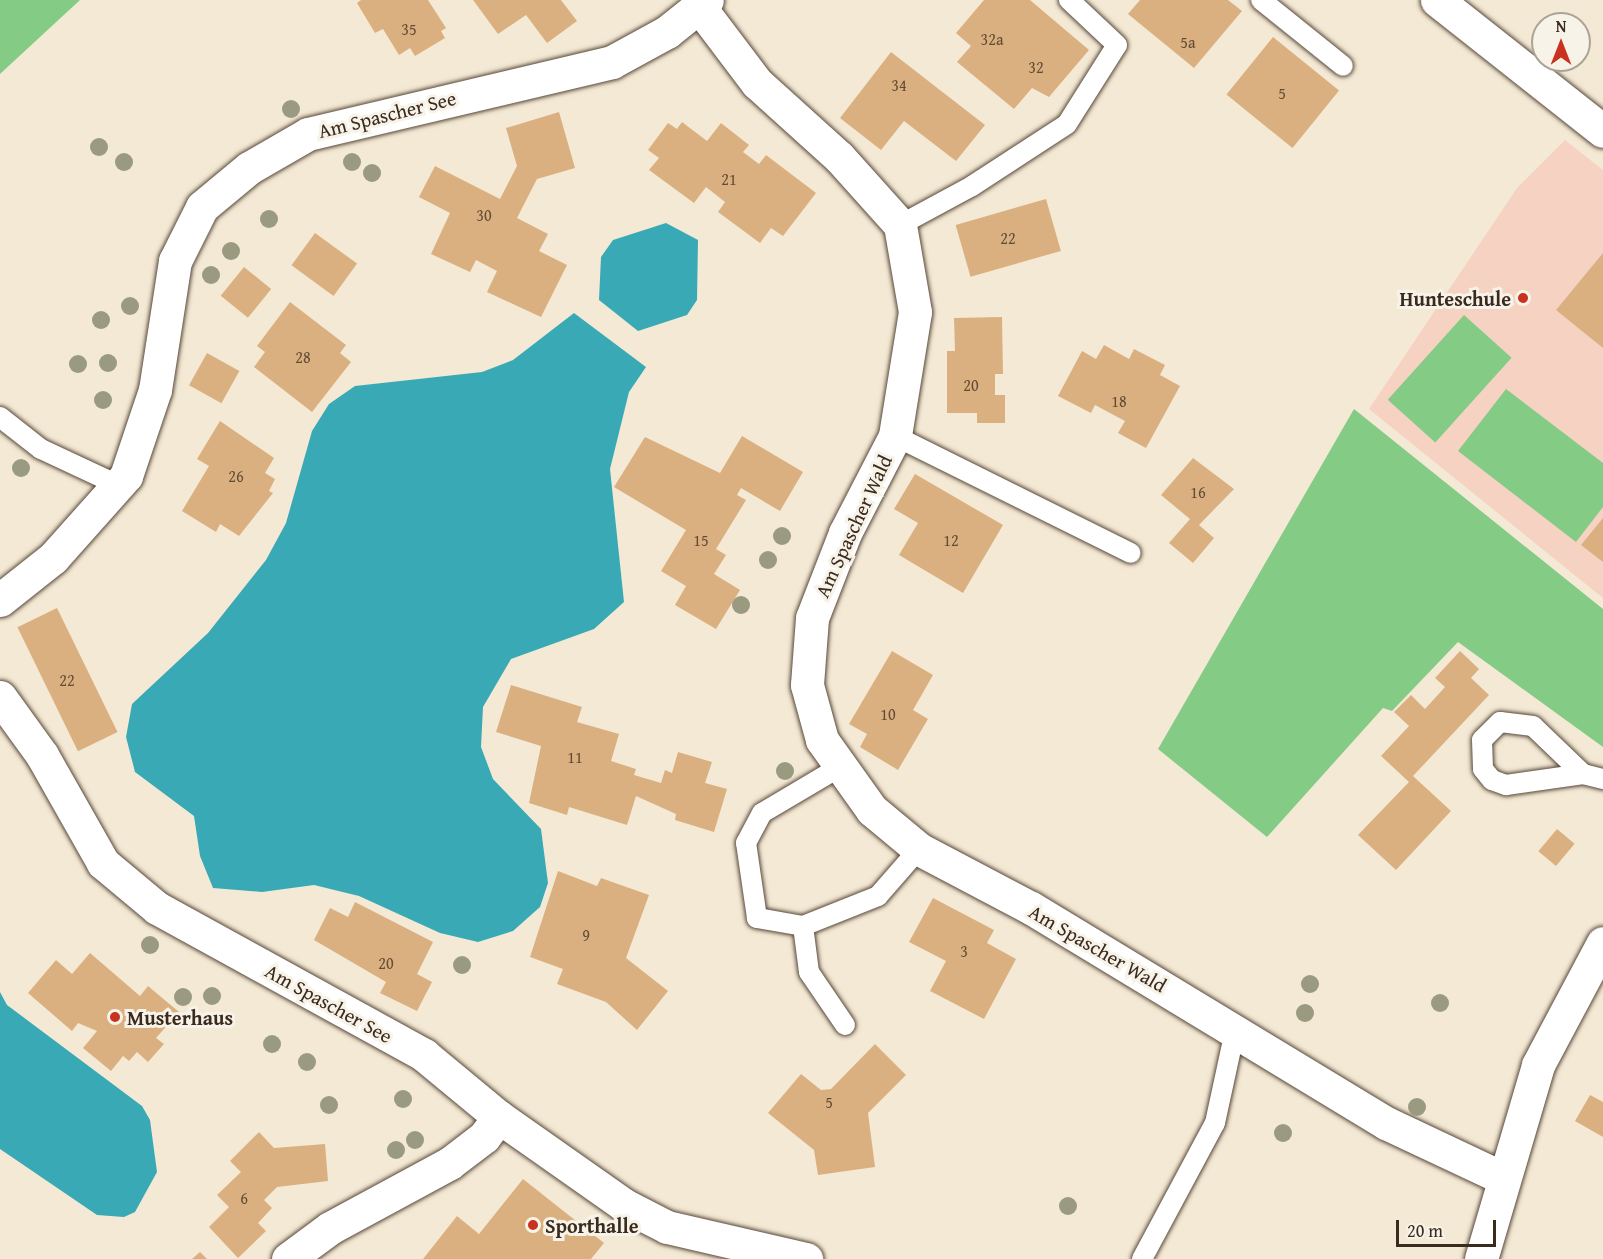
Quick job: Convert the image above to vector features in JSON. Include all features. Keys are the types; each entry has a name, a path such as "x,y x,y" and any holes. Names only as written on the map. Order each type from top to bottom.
{"street":[{"path":"1437,0 1603,130"},
{"path":"704,4 757,83 839,157 900,225"},
{"name":"Am Spascher See","path":"0,600 53,558 118,485 130,466 155,390 175,261 202,207 249,168 308,134 612,62 704,4"},
{"name":"Am Spascher Wald","path":"900,225 915,312 895,436 845,533 812,618 807,685 822,740 873,810 919,849 1031,908 1234,1035 1386,1123 1501,1177"},
{"name":"Am Spascher See","path":"0,697 42,754 103,863 158,908 424,1055 499,1117 624,1205 668,1227 806,1259"},
{"path":"1480,1259 1501,1177 1538,1065 1602,949"},
{"path":"288,1259 330,1228 450,1163 484,1137 499,1117"}],"lane":[{"path":"900,225 972,186 1067,124 1117,45 1069,0"},
{"path":"1261,0 1343,66"},
{"path":"0,417 41,448 118,485"},
{"path":"895,436 1131,553"},
{"path":"1583,774 1533,726 1500,722 1482,740 1483,769 1492,780 1533,784 1583,774 1603,779"},
{"path":"841,766 762,813 746,843 757,918 802,926 878,896 919,849"},
{"path":"802,926 809,972 845,1025"},
{"path":"1142,1259 1215,1124 1234,1035"}],"shaded area":[{"name":"Hunteschule","path":"1565,140 1603,170 1603,598 1369,409 1517,188"}],"green space":[{"path":"0,0 80,0 0,74"},
{"path":"1464,315 1512,358 1435,443 1388,400"},
{"path":"1506,389 1603,463 1603,507 1576,542 1458,451"},
{"path":"1354,409 1603,609 1603,747 1458,642 1392,711 1383,708 1267,837 1158,749"}],"water":[{"path":"666,223 698,240 697,300 687,315 638,331 599,300 601,257 613,240"},
{"path":"574,313 646,367 629,392 610,469 624,602 594,629 511,659 483,707 481,747 493,779 541,829 548,883 540,907 513,931 478,942 440,933 359,896 314,885 262,892 213,888 200,856 194,816 135,772 126,737 132,704 208,633 266,560 286,523 312,431 329,404 355,386 482,372 513,360"},
{"path":"0,992 7,1005 142,1106 150,1120 157,1172 135,1212 124,1217 97,1215 0,1149"}],"building":[{"path":"361,0 428,0 446,28 441,31 445,38 415,56 410,48 399,55 383,29 375,33 357,3"},
{"path":"473,0 561,0 577,21 547,43 526,15 498,34"},
{"path":"984,0 1030,0 1089,50 1049,97 1032,88 1014,109 957,62 971,46 956,33"},
{"path":"1140,0 1228,0 1242,11 1194,68 1128,14"},
{"path":"1273,37 1339,90 1292,148 1226,95"},
{"path":"891,52 985,125 956,161 904,121 881,150 840,118"},
{"path":"559,112 575,168 537,179 517,218 548,234 539,251 567,265 541,317 487,292 497,271 476,260 470,272 431,254 450,213 419,197 435,166 500,199 517,166 506,128"},
{"path":"682,122 707,141 721,123 749,145 743,152 759,164 766,155 816,193 783,236 771,228 760,243 718,212 725,202 706,187 694,203 649,170 659,158 648,150 668,123 677,129"},
{"path":"1046,199 1061,251 971,277 956,225"},
{"path":"315,233 357,264 334,296 291,265"},
{"name":"Hunteschule","path":"1603,253 1603,348 1556,310"},
{"path":"244,267 271,289 248,318 221,296"},
{"path":"290,302 346,345 340,353 351,362 312,412 254,367 265,352 257,346"},
{"path":"1002,317 1003,374 995,374 995,395 1005,395 1005,423 977,423 977,413 947,413 947,351 955,351 954,318"},
{"path":"1104,345 1129,359 1134,349 1165,365 1160,375 1180,386 1146,448 1118,433 1125,421 1095,405 1091,413 1058,396 1082,351 1096,359"},
{"path":"207,353 239,371 221,403 189,385"},
{"path":"220,421 274,458 265,473 275,479 269,491 273,493 239,536 220,524 216,532 182,511 209,466 197,459"},
{"path":"742,436 803,472 780,511 741,488 737,495 746,500 716,549 726,555 714,574 740,590 716,629 675,605 686,586 661,571 686,530 614,487 645,437 720,473"},
{"path":"1193,458 1234,489 1199,525 1214,538 1193,563 1169,543 1190,519 1161,495"},
{"path":"915,474 1003,525 963,593 899,555 918,523 894,509"},
{"path":"1603,518 1603,562 1581,545"},
{"path":"57,608 117,732 78,751 17,627"},
{"path":"892,651 933,675 913,710 928,719 898,770 860,747 867,734 849,724"},
{"path":"1460,651 1479,669 1471,678 1489,695 1413,776 1451,811 1396,870 1358,835 1409,782 1381,756 1409,726 1394,712 1411,695 1425,709 1445,687 1435,678"},
{"path":"511,685 582,707 577,722 619,734 611,761 636,769 634,775 661,783 665,770 672,773 678,752 712,762 705,783 727,789 714,832 675,820 676,814 636,796 627,825 569,807 567,815 529,803 541,746 496,732"},
{"path":"1557,829 1575,844 1556,866 1538,851"},
{"path":"558,871 597,886 601,878 649,895 626,958 668,991 637,1030 606,1002 557,984 563,969 530,957"},
{"path":"933,898 994,930 987,943 1016,959 984,1019 930,991 946,961 909,942"},
{"path":"355,902 433,942 417,974 432,982 417,1011 380,993 386,982 314,940 330,908 348,917"},
{"name":"Musterhaus","path":"90,953 140,996 148,986 179,1012 156,1038 164,1044 148,1062 137,1052 129,1061 123,1056 111,1071 83,1048 97,1031 78,1023 72,1031 28,993 56,960 72,974"},
{"path":"875,1044 906,1075 868,1113 875,1167 818,1175 814,1150 768,1113 801,1074 821,1090 831,1089"},
{"path":"1590,1095 1603,1102 1603,1137 1575,1121"},
{"path":"259,1132 274,1148 325,1144 328,1181 277,1187 264,1200 272,1208 258,1223 266,1231 238,1258 209,1227 229,1207 217,1195 241,1172 230,1161"},
{"name":"Sporthalle","path":"523,1179 604,1243 591,1259 423,1259 457,1216 479,1234"},
{"path":"200,1252 207,1259 192,1259"}],"place":[{"name":"Hunteschule","path":"1523,298"},
{"name":"Musterhaus","path":"115,1017"},
{"name":"Sporthalle","path":"533,1225"}]}
